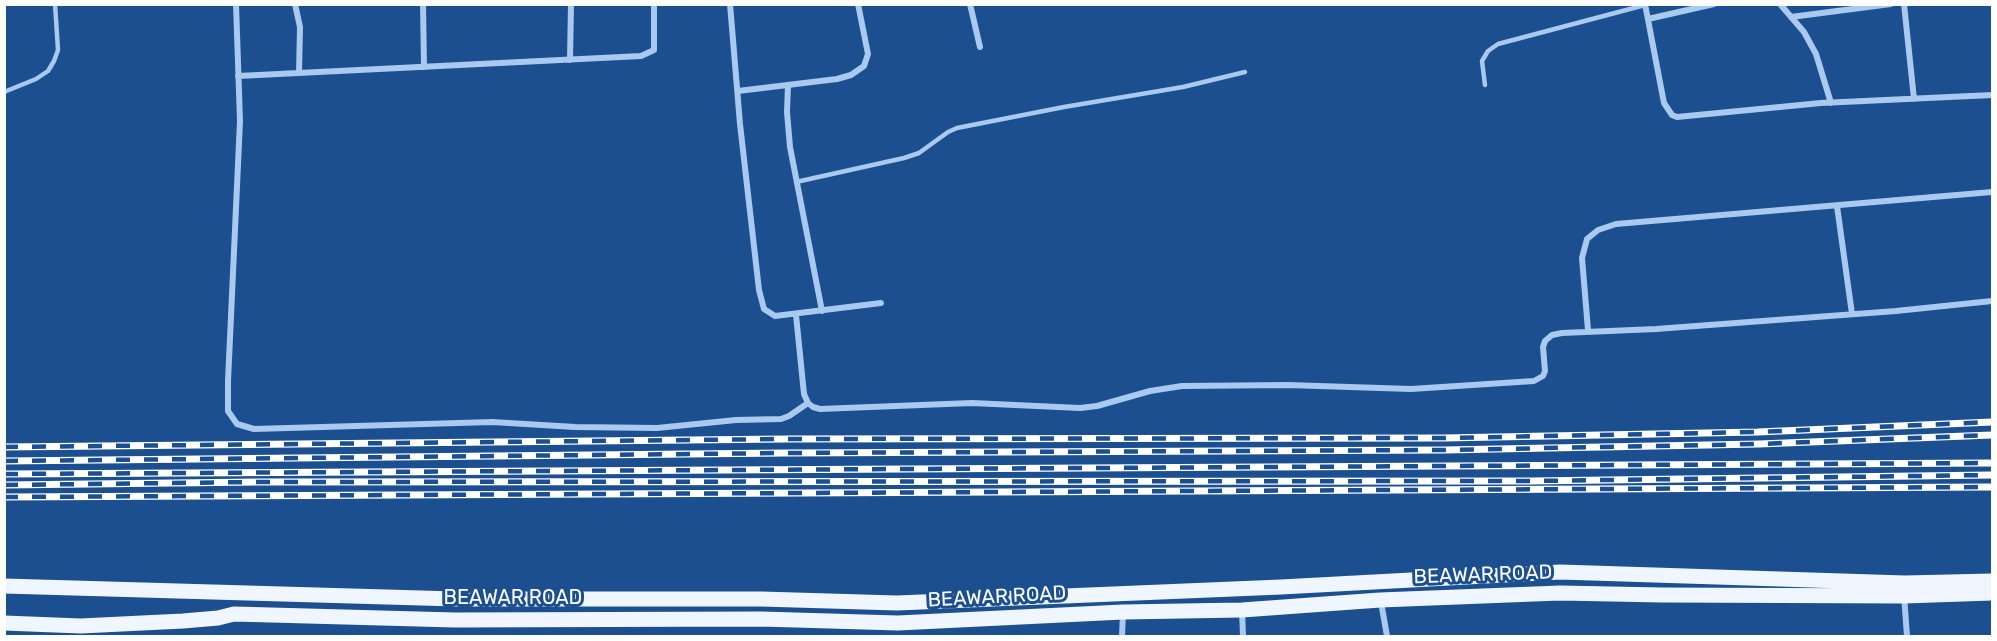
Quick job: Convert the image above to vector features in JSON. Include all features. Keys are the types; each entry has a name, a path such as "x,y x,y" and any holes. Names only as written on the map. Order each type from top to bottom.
{"main road":[{"name":"BEAWAR ROAD","path":"4,586 456,599 761,599 897,603 1281,587 1560,572 1992,593"},
{"name":"BEAWAR ROAD","path":"4,623 81,626 183,621 234,614 455,620 761,619 898,623 1123,612 1242,610 1380,600 1560,592 1673,595 1904,589 1992,581"}],"street":[{"path":"236,4 240,121 228,411 237,424 254,429 492,422 575,427 657,428 736,420 781,419 808,403"},
{"path":"295,4 300,27 299,73"},
{"path":"423,4 424,67"},
{"path":"570,60 571,4"},
{"path":"238,76 641,56 654,50 654,4"},
{"path":"730,4 761,302 768,314 775,316 881,303"},
{"path":"738,91 837,79 851,75 864,66 868,54 858,4"},
{"path":"970,4 980,46"},
{"path":"1648,19 1714,4"},
{"path":"1780,4 1804,32 1816,54 1832,103"},
{"path":"1791,17 1891,4"},
{"path":"1904,4 1914,99"},
{"path":"1645,5 1664,103 1672,115 1677,117 1832,103 1992,95"},
{"path":"788,85 787,112 796,182 822,311"},
{"path":"1588,330 1582,258 1587,239 1598,230 1616,224 1992,192"},
{"path":"1837,206 1852,314"},
{"path":"796,315 802,382 808,403 820,409 972,403 1080,408 1097,406 1150,391 1182,386 1288,385 1411,389 1534,381 1544,376 1543,347 1547,338 1562,333 1852,314 1992,301"},
{"path":"1904,589 1907,636"},
{"path":"1380,600 1387,636"},
{"path":"1242,610 1243,636"},
{"path":"1122,636 1123,612"}],"lane":[{"path":"4,92 36,79 48,71 54,62 58,50 55,4"},
{"path":"1485,85 1482,61 1488,51 1498,44 1645,5"},
{"path":"796,182 919,153 957,128 1183,87 1245,72"}],"railway":[{"path":"4,447 786,439 1444,438 1758,432 1992,422"},
{"path":"4,461 786,453 1445,450 1759,444 1992,435"},
{"path":"4,474 1992,463"},
{"path":"4,485 258,482 1531,481 1992,475"},
{"path":"4,497 1992,487"}]}
